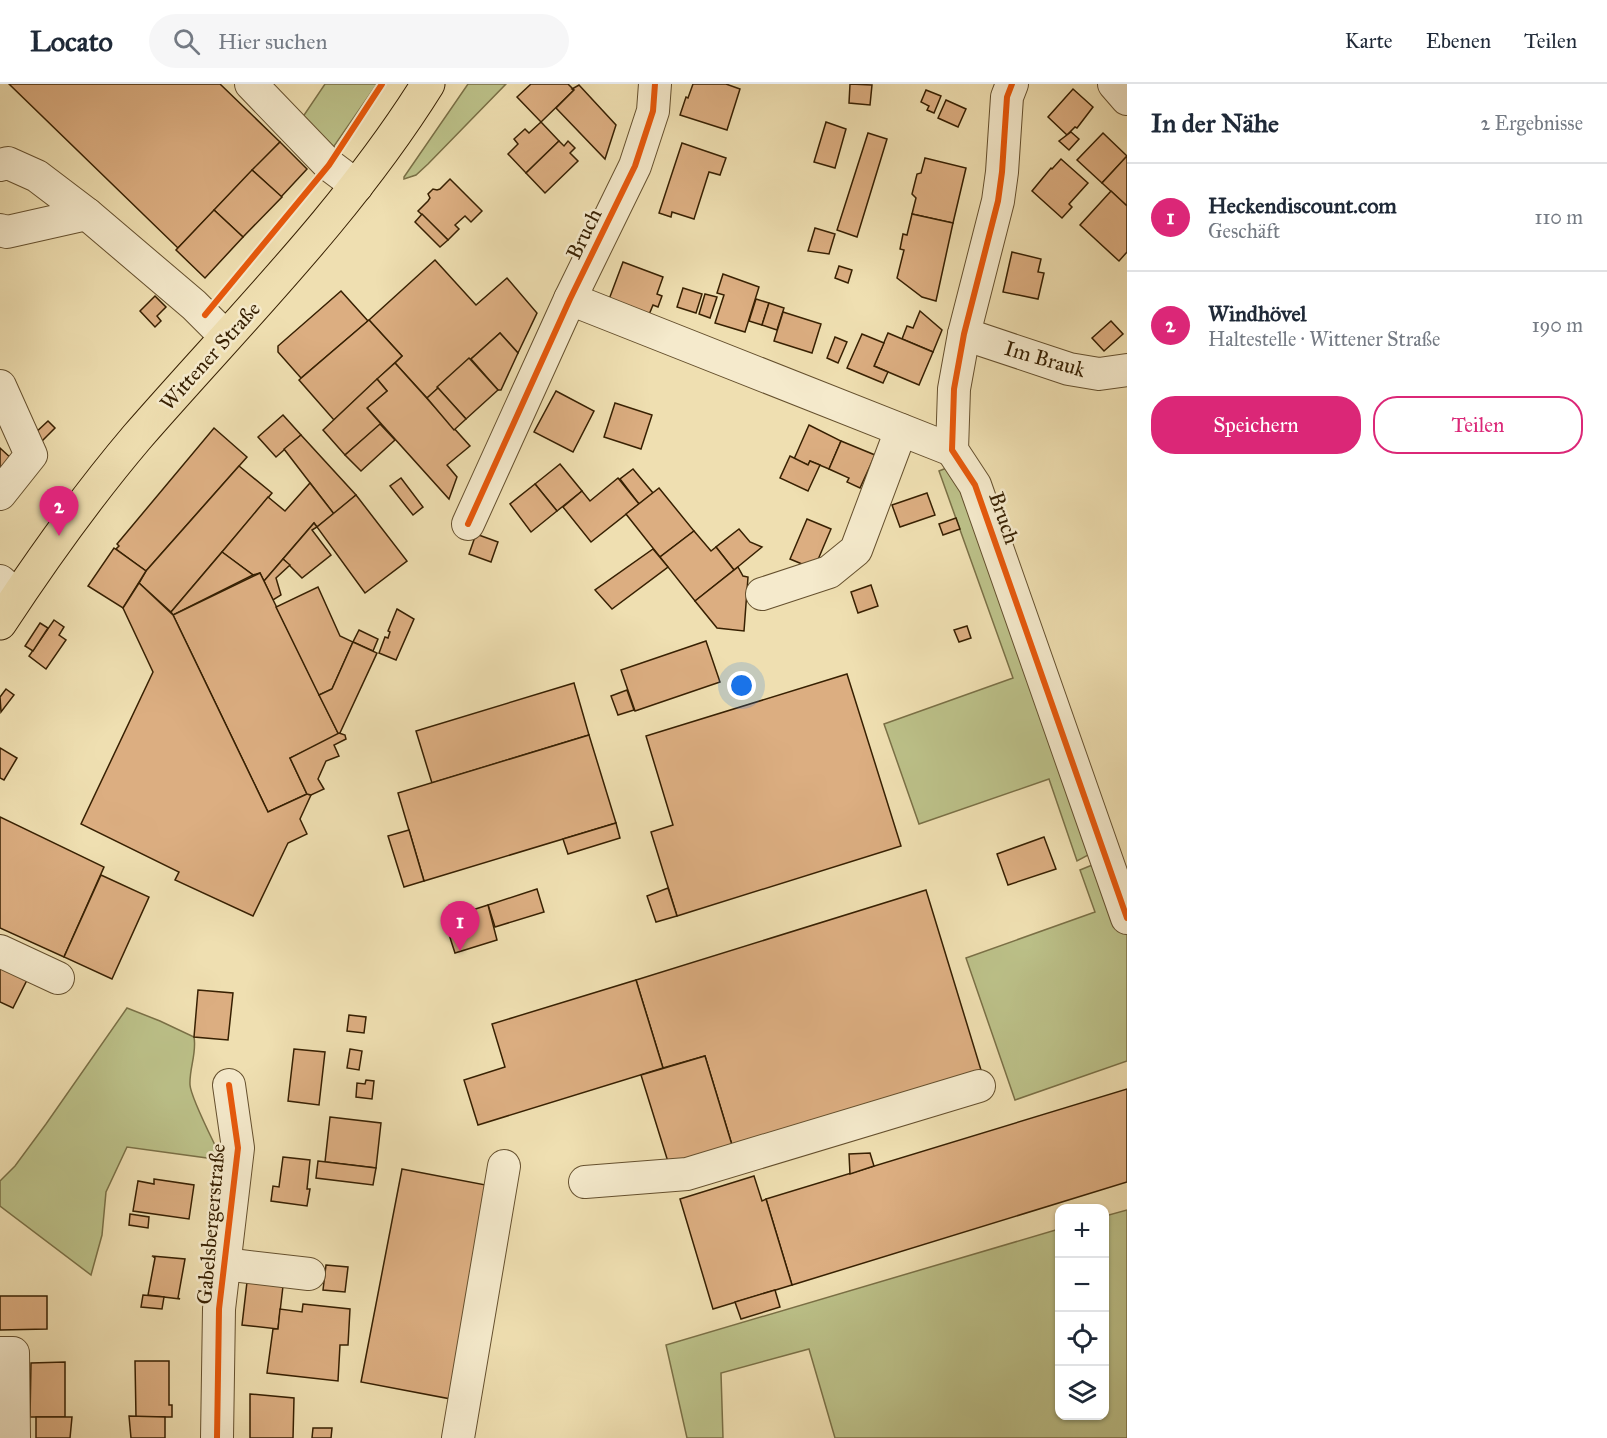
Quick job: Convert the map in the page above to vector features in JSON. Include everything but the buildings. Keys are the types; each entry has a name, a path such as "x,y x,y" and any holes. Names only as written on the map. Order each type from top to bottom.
{"main road":[{"name":"Wittener Straße","path":"0,624 9,589 84,503 136,438 331,220 428,86"}],"street":[{"path":"251,84 329,165 357,186"},
{"name":"Bruch","path":"468,524 570,299 635,166 653,111 655,84"},
{"path":"570,299 952,450 954,389 964,334 998,201 1007,97 1012,84"},
{"path":"1114,84 1127,99"},
{"path":"0,165 8,163 37,176 87,214 194,305 226,337"},
{"path":"0,230 7,232 87,214"},
{"name":"Im Brauk","path":"964,334 1069,369 1099,374 1127,370"},
{"path":"0,386 31,455 0,494"},
{"path":"762,594 829,572 856,550 901,430"},
{"name":"Bruch","path":"952,450 975,485 1127,918"},
{"path":"0,951 58,978"},
{"name":"Gabelsbergerstraße","path":"217,1438 219,1309 238,1148 229,1085"},
{"path":"585,1182 687,1174 979,1086"},
{"path":"458,1438 504,1166"},
{"path":"224,1264 309,1274"},
{"path":"0,1353 13,1353 14,1438"}],"green space":[{"path":"325,84 377,84 330,152 298,124"},
{"path":"468,84 506,84 428,164 416,175 404,179 404,177"},
{"path":"954,465 1092,853 1077,861 1049,779 919,824 884,724 1013,678 939,471"},
{"path":"1102,861 1127,924 1127,1061 1015,1100 966,958 1095,912 1080,870"},
{"path":"127,1008 194,1037 191,1092 222,1160 127,1147 106,1192 102,1235 91,1275 0,1206 0,1181 15,1166 46,1124"},
{"path":"1127,1210 1127,1438 835,1438 809,1349 721,1373 723,1438 687,1438 666,1345 1055,1230 1055,1420 1109,1420 1109,1215"}],"cycle path":[{"path":"205,315 329,165 382,84"},
{"path":"468,524 570,299 635,166 653,111 655,84"},
{"path":"1012,84 1007,97 998,201 964,334 954,389 952,450 975,485 1127,918"},
{"path":"217,1438 219,1309 238,1148 229,1085"}],"place":[{"name":"Windhövel","path":"59,536"},
{"name":"Heckendiscount.com","path":"460,951"}]}
